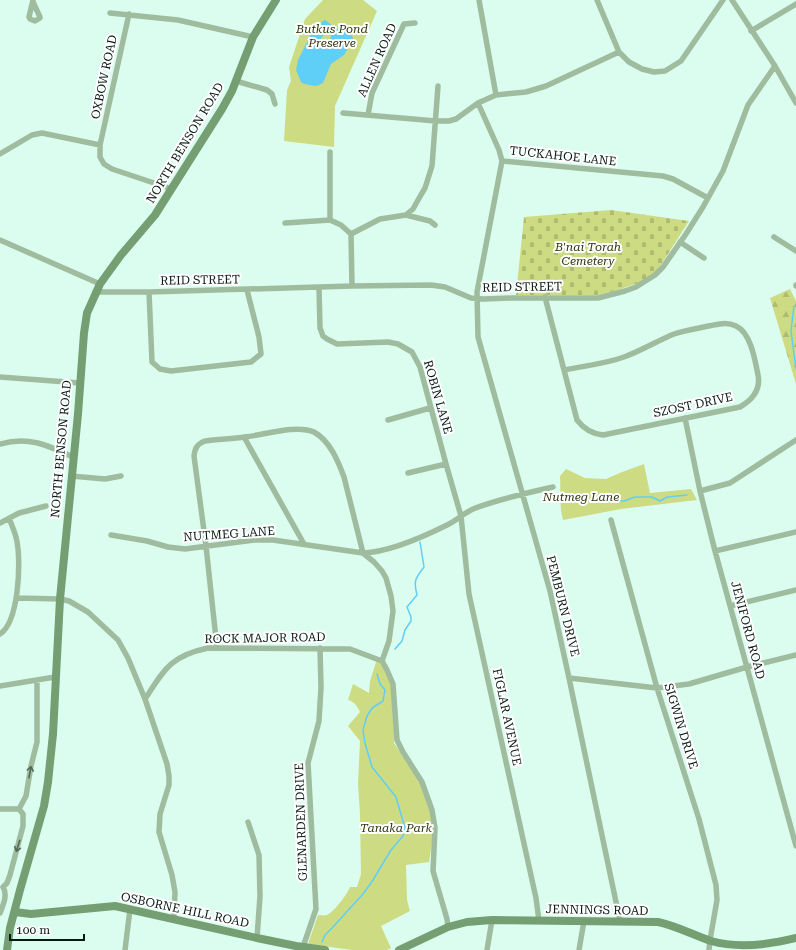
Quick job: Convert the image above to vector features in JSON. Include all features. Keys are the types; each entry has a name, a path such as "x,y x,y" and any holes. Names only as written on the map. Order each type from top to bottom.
{"main road":[{"name":"NORTH BENSON ROAD","path":"6,950 14,912 46,797 53,734 60,599 86,319 89,307 100,284 121,255 155,215 222,109 236,81 253,37 276,0"},
{"name":"OSBORNE HILL ROAD","path":"14,912 30,914 109,906 174,918 298,948 325,950"},
{"name":"JENNINGS ROAD","path":"399,950 448,927 467,922 492,920 620,921 667,924 710,940 748,946 796,938"}],"street":[{"path":"479,0 496,95"},
{"path":"597,0 619,52 629,62 642,70 654,72 664,71 681,61 723,0"},
{"path":"732,0 775,66 796,103"},
{"path":"751,31 796,4"},
{"path":"110,13 178,20 253,37"},
{"name":"OXBOW ROAD","path":"100,145 129,14"},
{"name":"ALLEN ROAD","path":"368,115 372,92 404,24 414,23"},
{"path":"343,113 449,121 456,119 478,103 496,95 526,92 546,86 619,52"},
{"name":"REID STREET","path":"95,292 436,285 477,299 545,297 598,298 630,289 649,280 658,273 680,242 708,198 729,158 747,108 775,66"},
{"path":"236,81 267,90 272,94 275,104"},
{"path":"351,234 380,220 406,214 413,208 418,200 425,188 432,166 438,86"},
{"path":"478,103 499,150 502,161"},
{"path":"0,154 32,135 42,133 100,145 100,157 108,167 172,189"},
{"path":"330,152 330,220"},
{"name":"TUCKAHOE LANE","path":"477,299 477,292 502,161 663,176 674,179 708,198"},
{"path":"406,214 430,221 435,225"},
{"path":"285,223 330,220 341,225 351,234 352,286"},
{"path":"774,237 796,251"},
{"path":"0,240 100,284"},
{"path":"680,242 704,258"},
{"name":"ROBIN LANE","path":"319,288 320,328 323,336 334,343 393,343 409,350 414,355 420,367 430,408 462,516"},
{"path":"149,292 152,362 160,369 171,371 251,362 261,354 260,337 247,290"},
{"name":"SZOST DRIVE","path":"545,297 577,420 581,426 596,434 603,435 740,407 754,396 758,377 748,338 737,326 729,324 715,324 675,334 623,358 564,370"},
{"name":"PEMBURN DRIVE","path":"477,299 478,337 550,591 620,921"},
{"path":"0,377 80,383"},
{"path":"388,420 430,408"},
{"name":"JENIFORD ROAD","path":"685,418 700,491 715,550 796,846"},
{"path":"217,648 206,546 194,456 197,446 205,441 300,429 308,430 319,436 329,447 335,457 342,472 363,553 374,562 386,578 393,611 389,641 382,661 393,684 397,740 422,782 432,810 435,828 433,871 448,927"},
{"path":"244,437 304,544"},
{"path":"0,444 14,440 33,441 48,445 73,457"},
{"path":"700,491 730,483 796,440"},
{"path":"408,473 446,464"},
{"path":"71,476 105,479 121,476"},
{"name":"NUTMEG LANE","path":"111,535 185,549 254,540 273,540 363,553 383,551 448,525 472,510 523,494 553,487"},
{"path":"0,523 19,513 46,506"},
{"name":"FIGLAR AVENUE","path":"462,516 469,594 536,898 539,921"},
{"path":"0,634 4,631 11,618 17,598 19,560 17,541 9,518"},
{"name":"SIGWIN DRIVE","path":"611,520 657,688 699,819 716,885 717,900 710,940 710,950"},
{"path":"715,550 796,532"},
{"path":"730,606 796,590"},
{"path":"17,598 60,599 69,601 88,612 118,640 128,658 167,764 169,776 167,792 160,814 159,832 172,875 175,892 174,918"},
{"name":"ROCK MAJOR ROAD","path":"144,699 164,669 174,660 191,652 208,648 350,649 382,661"},
{"name":"GLENARDEN DRIVE","path":"298,948 316,909 308,763 319,721 321,687 320,648"},
{"path":"569,678 657,688 689,684 796,656"},
{"path":"0,686 55,678"},
{"path":"19,809 26,796 30,766 37,742 37,680"},
{"path":"0,809 19,809"},
{"path":"0,913 5,897 1,886 7,883 10,875 23,826 23,814 19,809"},
{"path":"248,822 259,854 260,896 257,938"},
{"path":"125,950 130,909"},
{"path":"487,950 492,920"},
{"path":"579,950 584,921"}],"green space":[{"name":"Butkus Pond Preserve","path":"323,0 363,0 377,11 335,106 334,147 284,141 287,90 291,81 289,67 305,19"},
{"name":"B'nai Torah Cemetery","path":"611,210 689,221 657,271 644,281 598,295 516,295 524,217"},
{"path":"790,289 796,301 796,384 770,298"},
{"name":"Nutmeg Lane","path":"644,464 650,493 691,489 697,500 621,509 563,520 560,476 566,469 585,478 606,479"},
{"name":"Tanaka Park","path":"377,659 382,663 391,683 395,734 394,743 422,784 430,810 434,830 429,862 406,865 407,900 410,911 381,926 391,948 387,950 352,950 308,944 318,915 326,915 330,913 344,898 350,887 357,887 361,874 358,784 360,741 348,726 360,712 352,701 348,700 353,684 369,693 370,681"}],"water":[{"path":"325,20 339,29 349,31 353,38 344,55 331,64 323,83 316,86 301,82 296,70 298,60 315,26","holes":["328,34 331,35 330,41 321,43 320,41 323,36"]}],"waterway":[{"path":"794,306 791,331 796,369"},
{"path":"560,497 567,495 594,502 603,500 624,501 635,497 652,497 660,501 667,497 687,495"},
{"path":"395,649 402,641 405,630 411,621 407,607 417,595 415,582 424,567 420,542"},
{"path":"322,942 325,935 363,894 391,850 403,836 405,828 396,797 372,767 365,743 363,730 367,716 372,708 383,701 385,690 380,684 377,674"}]}
